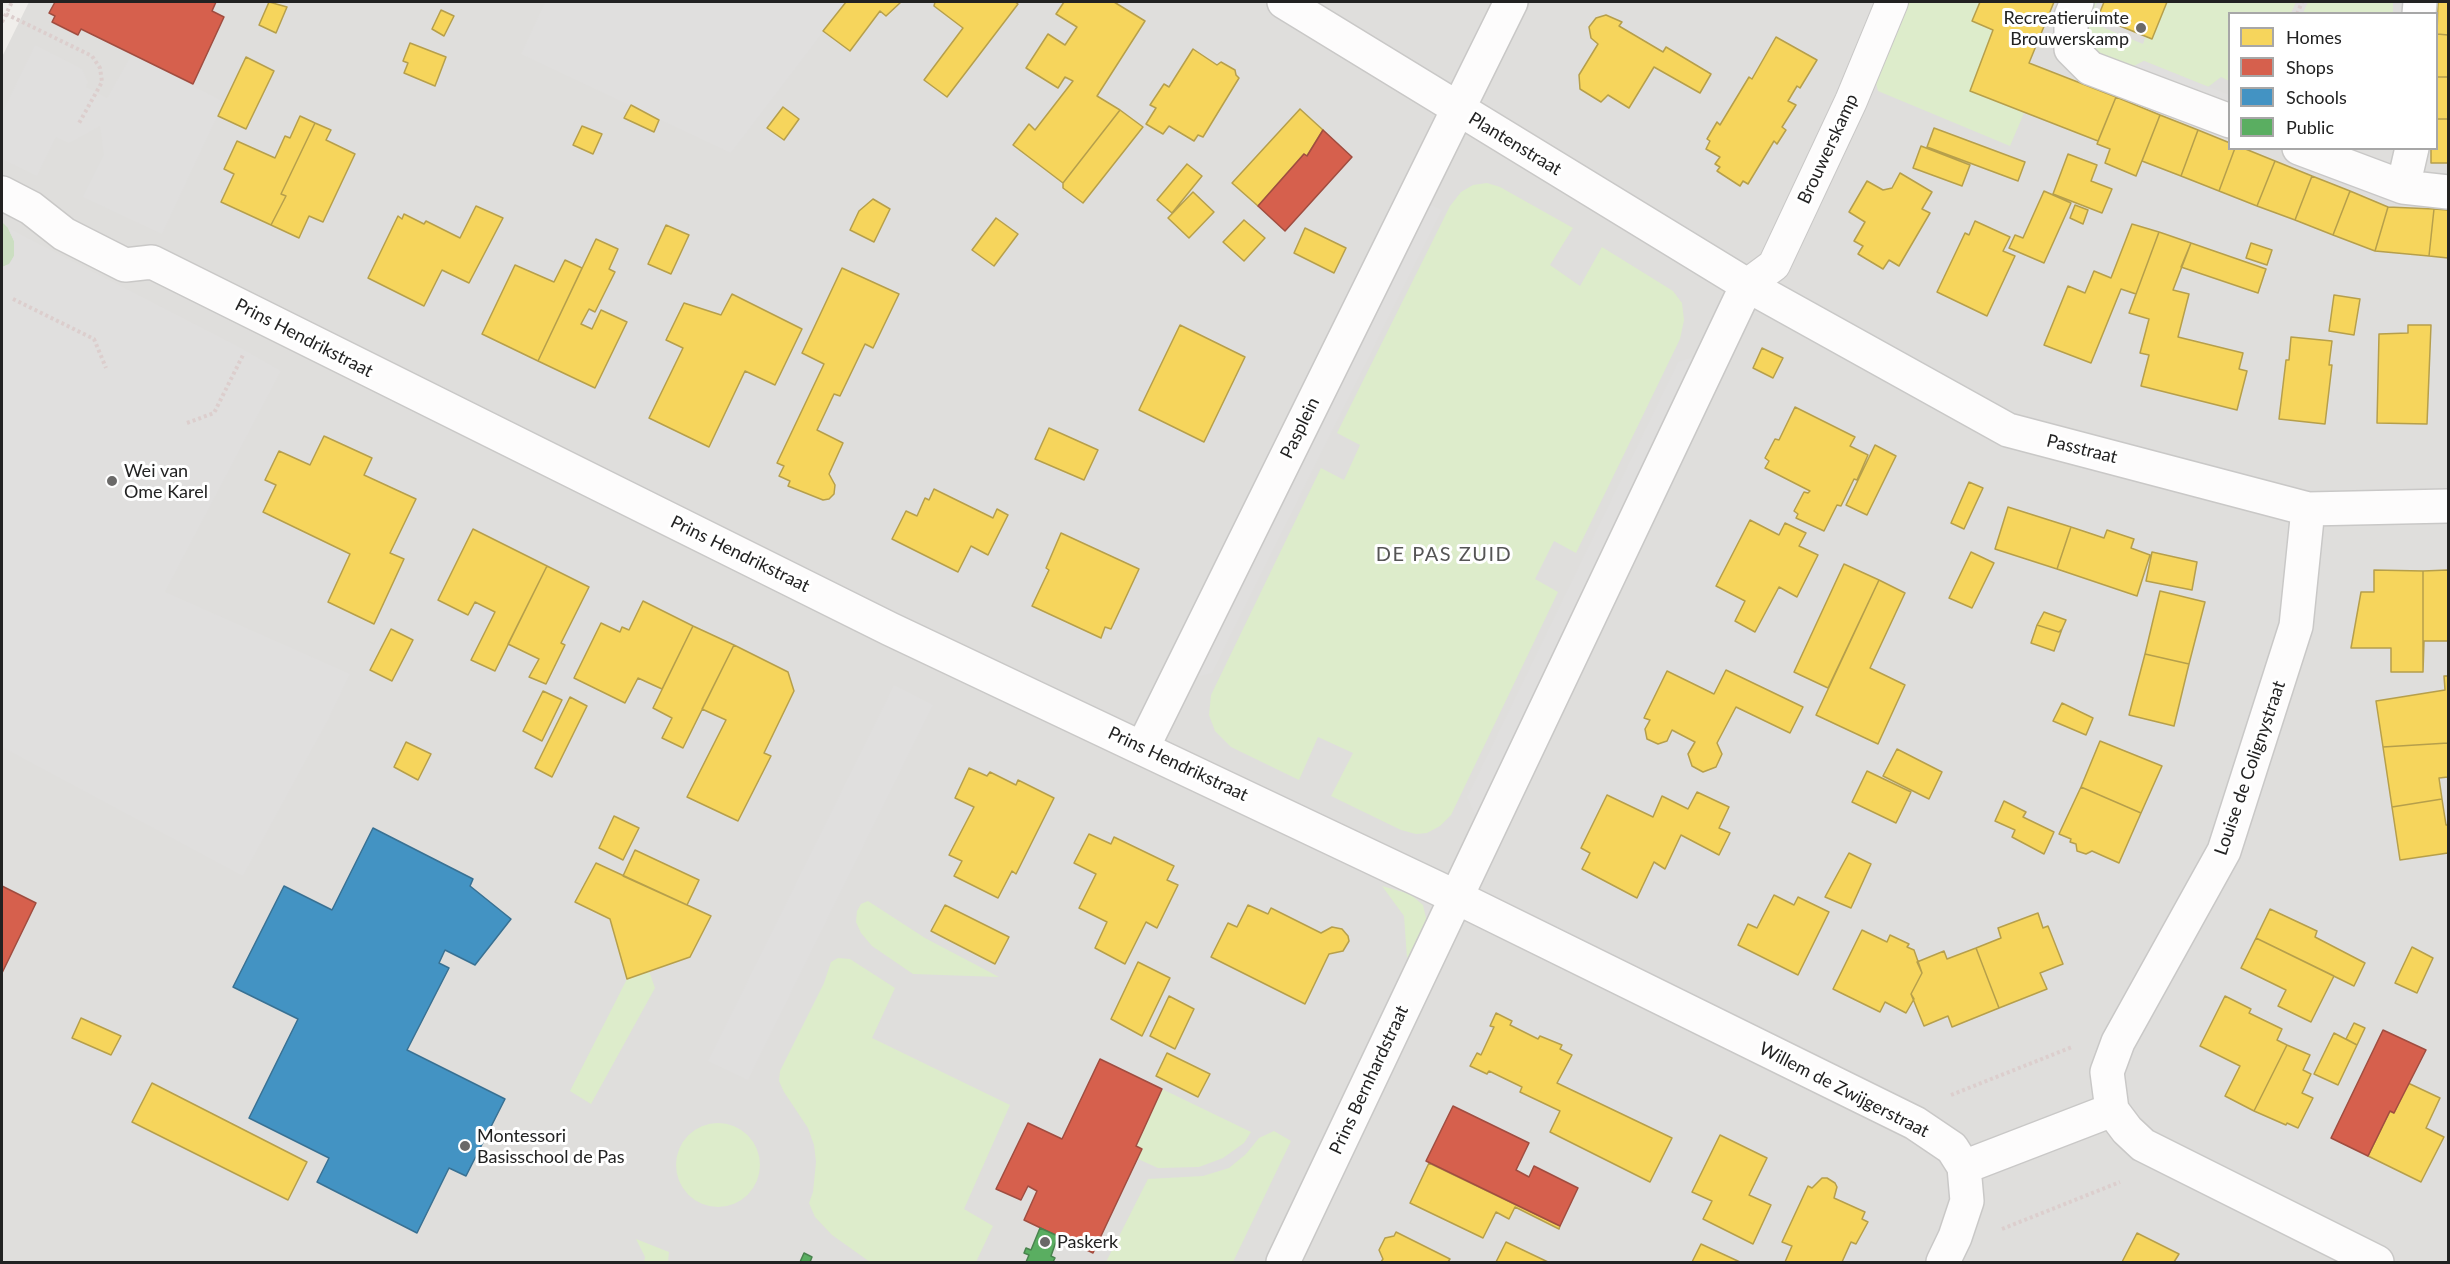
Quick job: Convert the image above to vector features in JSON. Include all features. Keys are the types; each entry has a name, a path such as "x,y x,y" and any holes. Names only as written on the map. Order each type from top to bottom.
{"street":[{"name":"Plantenstraat","path":"1284,2 1747,285"},
{"name":"Pasplein","path":"1143,747 1511,2"},
{"name":"Brouwerskamp","path":"1747,285 1774,265 1851,101 1892,2"},
{"path":"2077,2 2071,16 2071,49 2090,68 2228,122"},
{"path":"2304,150 2403,187 2448,192"},
{"path":"2403,187 2412,150"},
{"name":"Prins Hendrikstraat","path":"2,194 31,208 63,234 125,265 152,262 890,629 1456,897"},
{"name":"Passtraat","path":"1747,285 2008,430 2308,509 2448,506"},
{"path":"1456,897 1747,285"},
{"name":"Louise de Colignystraat","path":"2112,1110 2107,1072 2118,1042 2224,851 2296,626 2308,509"},
{"name":"Willem de Zwijgerstraat","path":"1456,897 1915,1122 1952,1148 1964,1167"},
{"name":"Prins Bernhardstraat","path":"1283,1263 1456,897"},
{"path":"1949,1250 1966,1201 1964,1167 2112,1110 2127,1130 2143,1145 2377,1263"}],"path":[{"path":"2,22 12,2"},
{"path":"6,14 92,56 100,68 102,82 78,126"},
{"path":"13,299 94,339 106,368"},
{"path":"187,423 214,413 262,318"},
{"path":"1915,1122 1926,1105 2094,1038 2118,1042"},
{"path":"1949,1250 2124,1180 2143,1145"}],"shaded area":[{"path":"29,2 2448,2 2448,1262 2,1262 2,57"},
{"path":"545,2 846,2 731,153 521,54"},
{"path":"35,45 82,69 88,82 86,87 107,98 132,54 224,102 162,234 83,197 104,155 100,126 69,143 56,137 37,176 2,159 2,113"},
{"path":"2144,61 2228,95 2228,113 2126,70"},
{"path":"1424,202 1442,210 1212,673 1192,678"},
{"name":"Wei van Ome Karel","path":"8,228 281,371 165,592 350,674 328,720 243,876 2,747 2,267 9,264 14,256 14,241"},
{"path":"1697,356 1476,817 1467,797 1678,362"},
{"path":"894,685 933,705 748,1080 708,1061"}],"green space":[{"path":"1907,2 1980,2 1972,21 1993,30 1970,91 2024,113 2010,146 1878,91 1876,83"},
{"path":"2088,2 2097,2 2090,22 2143,44 2150,24 2164,2 2296,2 2291,12 2228,12 2228,80 2221,77 2208,87 2144,61 2126,70 2096,58 2084,43"},
{"path":"2308,2 2393,2 2393,12 2303,12"},
{"path":"1487,183 1500,187 1573,228 1550,265 1580,286 1602,247 1673,291 1682,303 1684,320 1680,339 1576,553 1554,541 1535,579 1558,592 1451,815 1440,826 1427,833 1416,834 1401,830 1331,796 1353,753 1318,737 1299,780 1231,747 1215,731 1209,715 1211,695 1321,468 1344,480 1360,445 1337,433 1450,206 1461,192 1473,185"},
{"path":"2,222 8,228 14,241 14,256 10,264 2,267"},
{"path":"1382,886 1410,894 1423,905 1427,922 1407,958 1404,916"},
{"path":"868,901 925,938 999,977 913,974 872,946 861,933 856,922 857,911 861,904"},
{"path":"838,958 850,959 895,988 872,1038 1010,1105 964,1209 993,1226 976,1262 870,1262 832,1235 815,1217 809,1203 813,1192 816,1162 814,1145 808,1128 779,1081 780,1071 824,983 831,962"},
{"path":"649,971 655,988 591,1104 570,1091 627,979"},
{"path":"1162,1089 1251,1132 1244,1143 1223,1158 1199,1167 1158,1168 1138,1159 1136,1146"},
{"path":"718,1123 734,1126 748,1135 757,1149 760,1165 757,1181 748,1195 734,1204 718,1207 702,1204 688,1195 679,1181 676,1165 679,1149 688,1135 702,1126"},
{"path":"1274,1131 1291,1141 1233,1262 1106,1262 1148,1179 1203,1176 1229,1168 1246,1154 1259,1138"},
{"path":"636,1239 669,1252 668,1262 644,1262 645,1257"}],"building: Homes":[{"path":"269,2 287,7 276,33 259,25"},
{"path":"846,2 901,2 886,16 880,11 850,51 823,31"},
{"path":"935,2 1015,2 1018,4 947,97 924,80 963,28 934,6"},
{"path":"1064,2 1114,2 1145,21 1097,96 1120,110 1063,183 1013,145 1029,124 1035,130 1073,81 1065,77 1058,88 1026,68 1048,34 1065,45 1077,27 1056,14"},
{"path":"1980,2 2054,2 2029,63 2116,97 2098,141 1970,91 1993,30 1972,21"},
{"name":"Recreatieruimte Brouwerskamp","path":"2104,2 2167,2 2152,39 2098,17"},
{"path":"2438,2 2448,2 2448,35 2438,34"},
{"path":"441,10 454,16 444,36 432,29"},
{"path":"1606,15 1622,22 1619,26 1663,52 1666,47 1711,74 1700,93 1654,67 1629,108 1608,95 1601,102 1580,89 1579,75 1598,44 1591,38 1589,27 1596,18"},
{"path":"2438,34 2448,35 2448,77 2438,77"},
{"path":"1776,37 1817,60 1800,88 1797,86 1788,101 1796,105 1782,127 1786,130 1777,144 1774,141 1748,184 1743,181 1740,186 1717,171 1720,167 1715,164 1720,157 1706,149 1710,141 1707,139 1717,122 1720,125 1749,77 1752,79"},
{"path":"410,43 446,57 435,86 404,73 408,63 403,61"},
{"path":"1193,49 1217,65 1221,62 1235,70 1239,78 1203,137 1198,135 1194,141 1169,126 1163,134 1146,124 1156,108 1150,105 1164,84 1169,87"},
{"path":"246,57 274,71 246,129 218,116"},
{"path":"2438,77 2448,77 2448,119 2438,119"},
{"path":"2116,97 2160,115 2136,176 2105,163 2110,149 2097,144"},
{"path":"631,105 659,120 654,132 624,118"},
{"path":"783,107 799,119 784,140 767,128"},
{"path":"1300,109 1323,130 1307,156 1304,154 1258,206 1232,183"},
{"path":"1120,110 1143,127 1083,203 1063,188 1063,183"},
{"path":"2160,115 2198,130 2181,176 2142,161"},
{"path":"300,116 315,123 281,194 286,196 271,225 221,202 234,174 224,169 237,141 275,158 285,136 290,138"},
{"path":"2438,119 2448,119 2448,163 2431,163 2431,150 2438,150"},
{"path":"315,123 331,130 326,140 355,154 323,222 309,216 299,238 271,225 286,196 281,194"},
{"path":"582,126 602,134 593,154 573,145"},
{"path":"1934,128 2025,162 2018,181 1927,147"},
{"path":"2198,130 2228,142 2228,150 2234,150 2219,191 2181,176"},
{"path":"1921,146 1970,165 1962,186 1913,168"},
{"path":"2234,150 2248,150 2275,161 2257,206 2219,191"},
{"path":"2068,154 2097,165 2091,181 2112,189 2102,213 2053,194"},
{"path":"2275,161 2312,176 2295,220 2257,206"},
{"path":"1187,164 1202,176 1172,213 1157,200"},
{"path":"1900,173 1932,192 1922,209 1930,213 1899,266 1889,260 1883,269 1858,254 1863,246 1854,241 1865,222 1849,212 1867,181 1883,190 1892,188"},
{"path":"2312,176 2350,191 2333,235 2295,220"},
{"path":"2044,191 2071,203 2044,263 2009,248 2015,235 2023,238"},
{"path":"2350,191 2388,207 2375,251 2333,235"},
{"path":"1193,192 1214,212 1189,238 1168,218"},
{"path":"873,199 890,209 874,242 850,230 859,211"},
{"path":"2075,205 2088,210 2083,224 2070,218"},
{"path":"476,206 503,218 469,283 442,270 424,306 368,278 398,216 402,219 404,214 424,224 426,221 460,238"},
{"path":"2388,207 2434,209 2429,256 2375,251"},
{"path":"2434,209 2448,210 2448,258 2429,256"},
{"path":"996,218 1018,234 994,266 972,250"},
{"path":"1244,220 1265,238 1244,261 1223,242"},
{"path":"1975,221 2010,237 2003,251 2015,256 1987,316 1937,292 1965,233 1969,235"},
{"path":"2132,224 2159,232 2136,294 2121,289 2091,363 2044,345 2068,286 2085,293 2094,271 2111,278"},
{"path":"666,225 689,235 671,274 648,264"},
{"path":"1305,228 1346,248 1334,273 1294,253"},
{"path":"2159,232 2191,243 2173,290 2189,294 2178,337 2243,353 2239,369 2247,371 2237,410 2141,386 2149,355 2140,353 2149,319 2129,313"},
{"path":"596,239 618,249 609,269 615,272 595,312 589,309 581,324 592,329 601,310 627,322 595,388 538,361"},
{"path":"2191,243 2266,269 2258,293 2181,267"},
{"path":"2251,243 2272,250 2267,265 2246,258"},
{"path":"565,260 582,268 538,361 482,334 515,265 554,282"},
{"path":"842,268 899,294 873,348 865,344 840,396 834,394 817,430 843,443 829,474 835,485 834,494 829,499 823,500 788,486 790,481 779,476 784,466 777,463 824,364 802,353"},
{"path":"732,294 802,329 775,385 745,371 709,447 649,418 683,348 666,340 684,303 721,315"},
{"path":"2334,295 2360,299 2354,335 2329,331"},
{"path":"1180,325 1245,357 1204,442 1139,410"},
{"path":"2408,325 2431,325 2427,424 2377,423 2379,334 2408,333"},
{"path":"2291,337 2332,341 2329,365 2332,365 2325,424 2279,419"},
{"path":"1762,348 1783,358 1773,378 1753,368"},
{"path":"1795,407 1855,437 1850,446 1868,455 1857,480 1854,479 1841,506 1837,505 1824,531 1796,518 1798,514 1794,511 1804,492 1810,491 1765,468 1769,461 1765,458 1775,439 1779,440"},
{"path":"1049,428 1098,450 1084,480 1035,459"},
{"path":"324,436 372,458 364,475 416,499 390,553 404,559 374,624 328,602 350,554 263,512 276,485 265,480 279,451 310,465"},
{"path":"1875,445 1896,456 1867,515 1846,505"},
{"path":"1969,482 1983,488 1964,529 1951,523"},
{"path":"934,489 993,518 997,509 1008,515 988,555 971,546 958,572 892,539 906,511 917,516 925,498 929,500"},
{"path":"2008,507 2071,527 2057,569 1995,549"},
{"path":"1750,520 1779,535 1785,523 1806,533 1799,546 1818,555 1797,597 1779,587 1755,632 1735,621 1745,601 1716,586"},
{"path":"2071,527 2104,538 2107,530 2134,539 2131,548 2150,555 2137,596 2057,569"},
{"path":"473,529 547,566 495,671 471,660 495,612 475,602 468,615 438,600"},
{"path":"1061,533 1139,569 1111,629 1105,627 1101,638 1032,606 1049,570 1046,568"},
{"path":"1971,552 1994,563 1972,608 1949,598"},
{"path":"2152,552 2197,562 2192,590 2146,581"},
{"path":"1844,564 1879,580 1828,688 1794,672"},
{"path":"547,566 589,587 561,643 565,645 546,684 529,677 539,659 508,644"},
{"path":"2374,570 2423,571 2423,672 2391,672 2391,648 2351,648 2361,592 2374,592"},
{"path":"2448,570 2448,641 2424,641 2423,672 2423,571"},
{"path":"1879,580 1905,593 1870,668 1905,685 1878,744 1816,715"},
{"path":"2160,591 2205,602 2189,664 2145,654"},
{"path":"643,601 693,626 662,689 638,678 625,703 574,678 601,623 620,632 622,627 629,630"},
{"path":"2044,612 2066,620 2059,632 2037,625"},
{"path":"2037,625 2059,632 2062,629 2054,651 2031,643"},
{"path":"693,626 734,645 683,748 662,738 672,718 653,708"},
{"path":"391,629 413,640 392,681 370,670"},
{"path":"734,645 788,672 794,691 764,753 771,756 738,821 687,797 726,720 702,709"},
{"path":"2145,654 2189,664 2174,726 2129,715"},
{"path":"1726,670 1803,707 1790,733 1736,707 1717,743 1722,754 1716,767 1703,772 1692,766 1688,754 1695,742 1672,730 1667,741 1658,744 1647,739 1645,729 1650,720 1644,718 1667,671 1714,694"},
{"path":"2444,676 2448,676 2448,743 2383,747 2376,701 2445,690"},
{"path":"543,691 562,700 542,741 523,731"},
{"path":"570,697 587,706 552,777 535,768"},
{"path":"2062,703 2093,718 2086,735 2053,721"},
{"path":"2100,741 2162,766 2141,813 2081,787"},
{"path":"406,742 431,754 418,780 394,767"},
{"path":"2448,743 2448,777 2439,778 2442,799 2392,807 2383,747"},
{"path":"1897,749 1942,772 1929,799 1883,776"},
{"path":"969,768 987,776 990,772 1016,785 1018,780 1054,798 1016,874 1012,871 998,898 954,876 962,861 949,855 974,807 955,798"},
{"path":"1867,771 1911,792 1896,823 1852,802"},
{"path":"2081,787 2141,813 2119,863 2092,851 2086,854 2077,851 2076,844 2070,842 2071,839 2059,834"},
{"path":"1697,792 1729,807 1719,828 1730,833 1719,855 1681,835 1665,869 1654,862 1637,898 1582,869 1590,853 1581,848 1607,795 1653,817 1662,796 1688,809"},
{"path":"2442,799 2446,825 2448,825 2448,853 2400,860 2392,807"},
{"path":"2004,801 2026,812 2023,817 2054,832 2044,854 2012,837 2015,830 1995,821"},
{"path":"614,816 639,828 623,860 599,848"},
{"path":"1089,834 1111,844 1114,837 1174,866 1167,880 1178,885 1157,928 1146,922 1125,964 1095,948 1107,922 1079,908 1096,874 1074,863"},
{"path":"635,850 699,880 687,905 623,876"},
{"path":"1849,853 1871,864 1851,908 1825,897"},
{"path":"596,863 711,916 690,957 627,979 610,919 575,902"},
{"path":"1774,895 1794,905 1798,897 1829,912 1798,975 1738,945 1748,924 1757,928"},
{"path":"945,905 1009,937 995,964 931,931"},
{"path":"1248,905 1268,914 1271,908 1321,933 1332,927 1342,929 1348,936 1349,941 1343,951 1329,954 1305,1004 1211,957 1228,923 1237,927"},
{"path":"2270,909 2317,931 2315,937 2365,963 2354,986 2256,938"},
{"path":"2038,913 2043,928 2048,926 2063,964 2040,973 2047,989 1999,1008 1976,948 2001,938 1998,928"},
{"path":"1862,930 1887,942 1890,935 1909,944 1907,947 1914,950 1922,973 1911,994 1914,999 1906,1013 1885,1002 1880,1012 1833,989"},
{"path":"2256,938 2334,976 2311,1022 2278,1006 2286,990 2241,968"},
{"path":"2412,947 2433,958 2417,993 2395,983"},
{"path":"1976,948 1999,1008 1952,1027 1948,1016 1924,1026 1911,994 1922,973 1917,962 1944,951 1947,959"},
{"path":"1138,962 1170,978 1142,1036 1111,1019"},
{"path":"1169,996 1194,1009 1175,1049 1150,1036"},
{"path":"2225,996 2251,1009 2249,1013 2282,1029 2277,1040 2287,1045 2254,1111 2225,1096 2240,1066 2200,1046"},
{"path":"1496,1013 1512,1021 1510,1025 1538,1039 1540,1036 1562,1045 1560,1049 1572,1055 1557,1083 1672,1138 1650,1182 1550,1132 1560,1111 1520,1092 1522,1087 1489,1071 1487,1074 1470,1066 1477,1053 1481,1055 1494,1027 1490,1026"},
{"path":"81,1018 121,1036 111,1055 72,1038"},
{"path":"2354,1023 2365,1028 2357,1045 2346,1039"},
{"path":"2334,1033 2357,1045 2338,1085 2314,1074"},
{"path":"2287,1045 2310,1055 2303,1070 2311,1074 2302,1093 2313,1098 2298,1128 2254,1111"},
{"path":"1167,1053 1210,1074 1198,1097 1156,1076"},
{"path":"152,1083 307,1162 288,1200 132,1122"},
{"path":"2408,1083 2440,1098 2426,1128 2444,1137 2421,1182 2368,1156 2390,1111 2394,1113"},
{"path":"1720,1135 1767,1158 1749,1195 1771,1205 1753,1244 1703,1219 1712,1201 1692,1192"},
{"path":"1429,1163 1560,1226 1559,1229 1515,1207 1509,1219 1496,1212 1483,1238 1410,1203"},
{"path":"1822,1178 1835,1183 1837,1187 1834,1198 1865,1212 1862,1219 1868,1222 1856,1244 1851,1242 1842,1262 1785,1262 1792,1246 1782,1242 1808,1186 1812,1188"},
{"path":"1396,1232 1450,1259 1448,1262 1381,1262 1383,1259 1379,1250 1385,1238 1394,1236"},
{"path":"2137,1233 2179,1254 2174,1262 2122,1262"},
{"path":"1506,1242 1548,1262 1496,1262"},
{"path":"1701,1244 1740,1262 1692,1262"}],"building: Shops":[{"path":"55,2 216,2 212,11 224,17 193,84 81,29 78,35 52,22 55,16 49,13"},
{"path":"1323,130 1352,157 1285,231 1258,206 1304,154 1307,156"},
{"path":"2,886 36,903 2,973"},
{"path":"2383,1030 2426,1050 2394,1113 2390,1111 2368,1156 2331,1138"},
{"path":"1100,1059 1162,1089 1136,1146 1142,1149 1093,1253 1024,1220 1037,1191 1028,1186 1021,1200 996,1189 1028,1123 1062,1139"},
{"path":"1453,1106 1529,1143 1516,1170 1529,1177 1534,1166 1578,1188 1560,1226 1426,1161"}],"building: Schools":[{"path":"373,828 473,879 470,886 511,919 475,965 445,950 439,963 449,968 407,1050 505,1099 466,1176 449,1168 417,1233 317,1182 329,1158 249,1118 298,1019 233,987 284,886 332,910"}],"building: Public":[{"name":"Paskerk","path":"1040,1228 1058,1236 1051,1256 1055,1258 1053,1262 1026,1262 1029,1255 1024,1253 1026,1248 1031,1250"},
{"path":"804,1253 812,1257 810,1262 800,1262"}],"place":[{"name":"Recreatieruimte Brouwerskamp","path":"2141,28"},
{"name":"Wei van Ome Karel","path":"112,481"},
{"name":"Montessori Basisschool de Pas","path":"465,1146"},
{"name":"Paskerk","path":"1045,1242"}],"district":[{"name":"DE PAS ZUID","path":"1444,555"}]}
